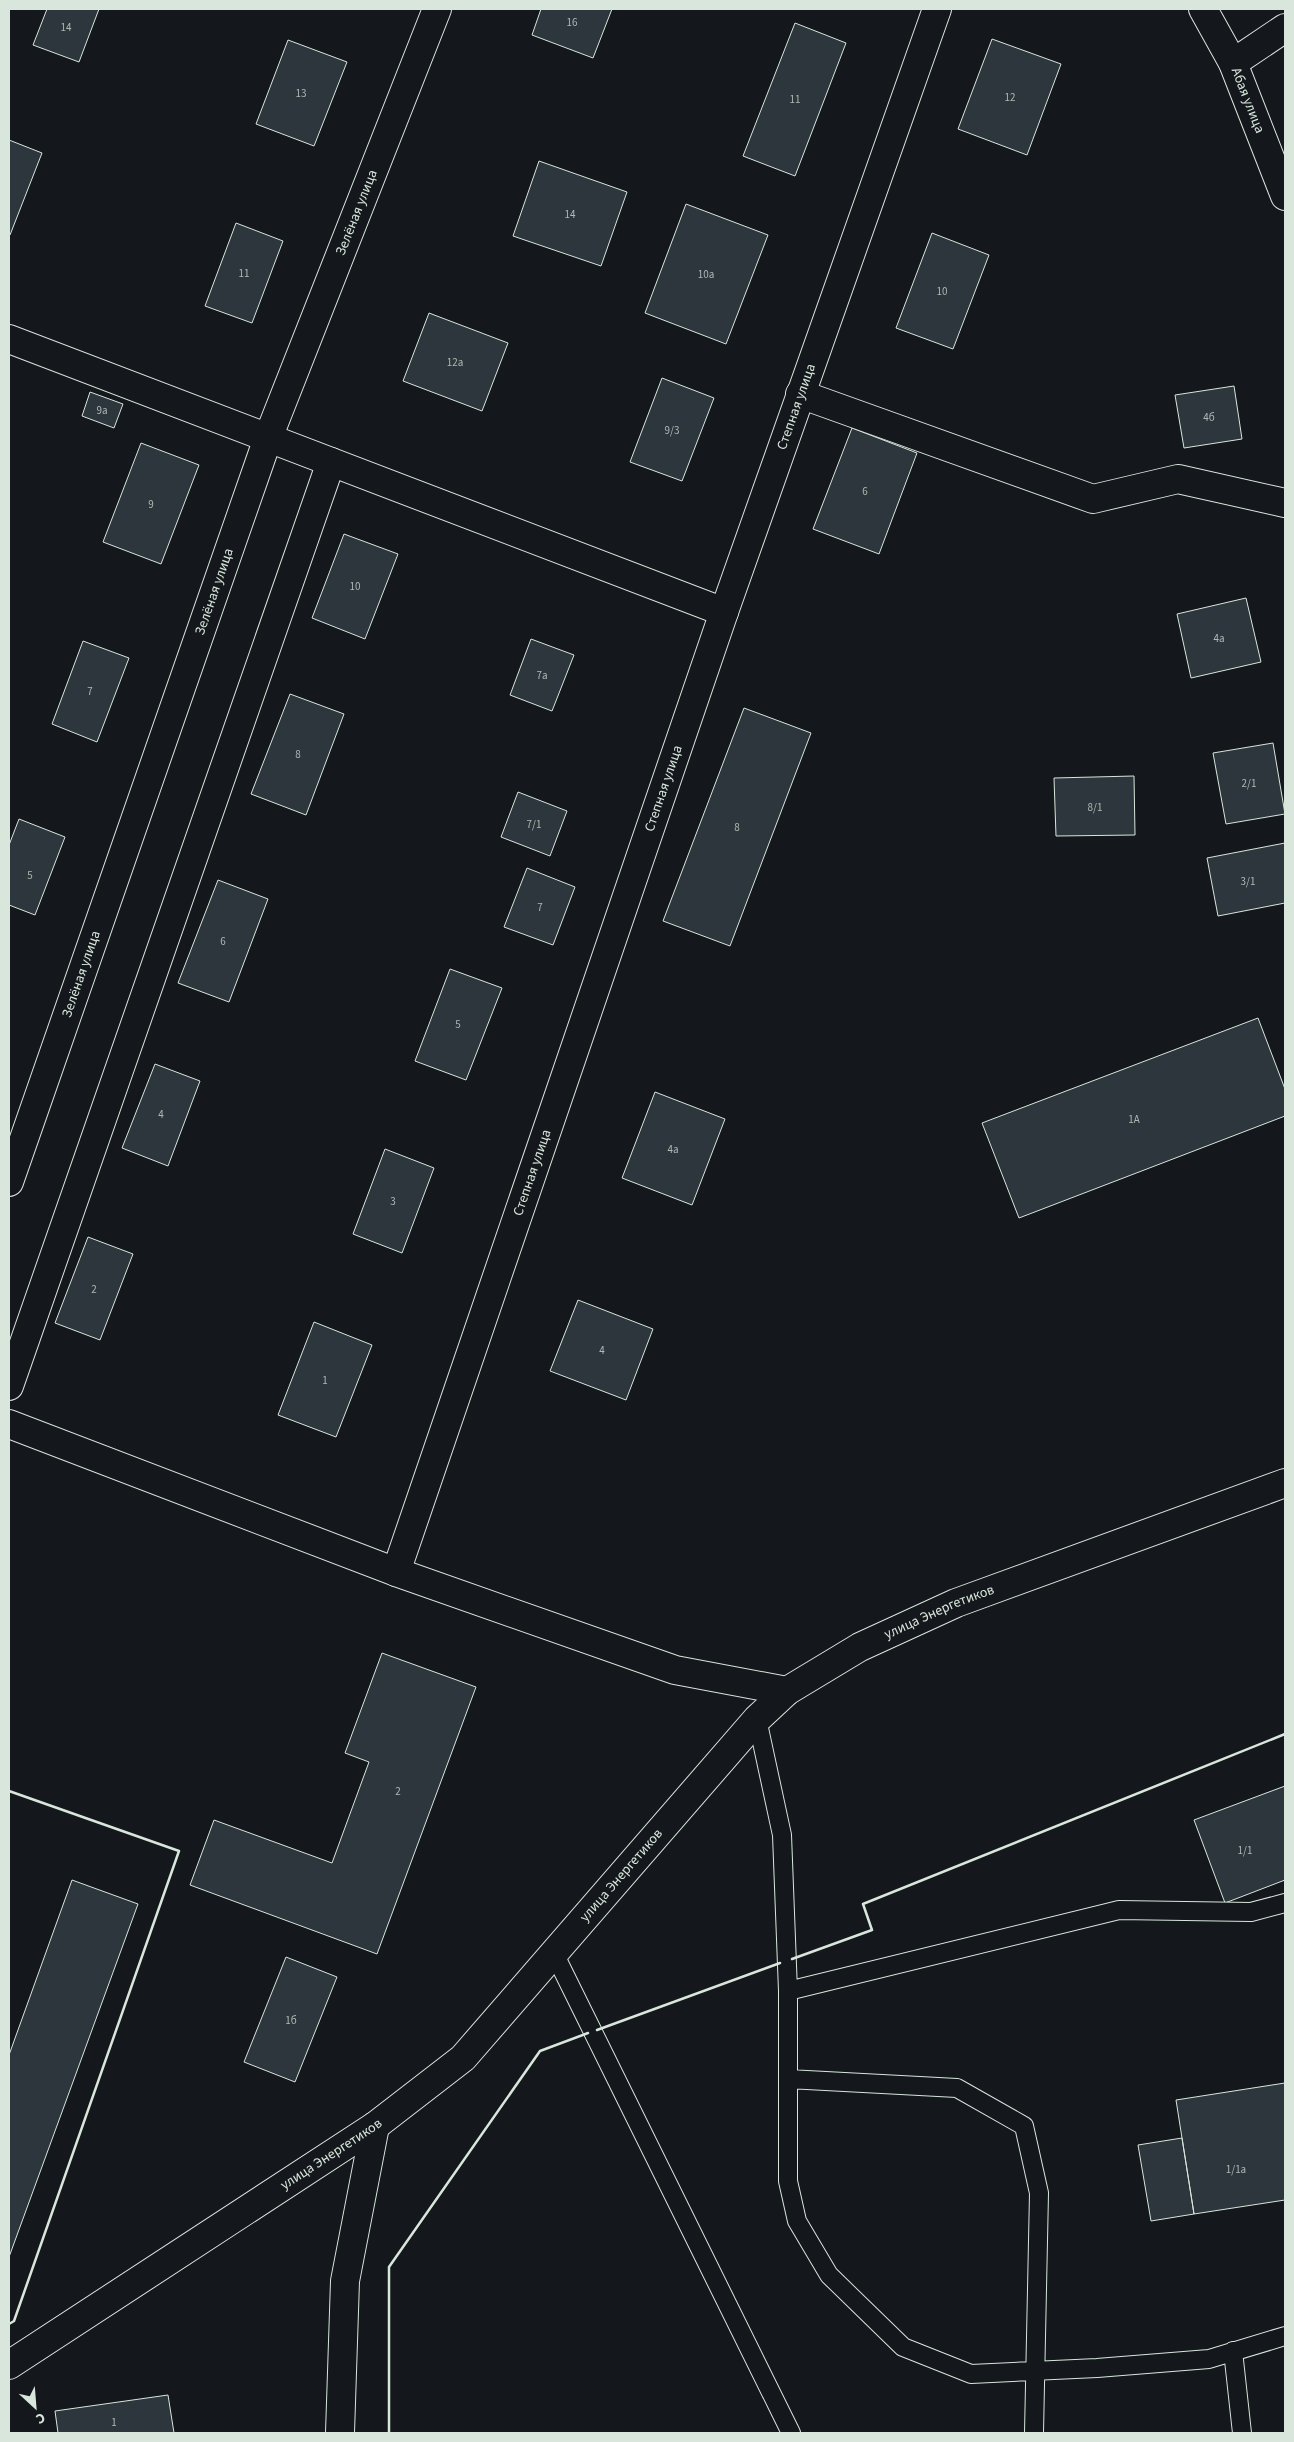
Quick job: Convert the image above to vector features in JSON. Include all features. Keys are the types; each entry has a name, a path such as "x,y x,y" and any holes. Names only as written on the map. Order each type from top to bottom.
{"street":[{"name":"Зелёная улица","path":"9,1182 268,438 437,9"},
{"name":"Степная улица","path":"396,1572 724,612 937,9"},
{"name":"Абая улица","path":"1203,9 1233,63 1285,196"},
{"path":"1233,63 1285,28"},
{"path":"9,339 724,612"},
{"path":"800,394 1093,499 1178,479 1285,503"},
{"path":"9,1386 331,462"},
{"path":"9,1424 396,1572 674,1670 787,1691"},
{"name":"улица Энергетиков","path":"9,2365 375,2126 463,2058 757,1718 787,1691 860,1647 956,1603 1285,1483"},
{"path":"340,2433 345,2282 375,2126"}],"lane":[{"path":"757,1718 782,1835 788,1992 788,2181 797,2221 829,2275 903,2347 971,2374 1208,2359 1285,2336"},
{"path":"788,1992 1119,1910 1251,1912 1285,1903"},
{"path":"554,1953 791,2433"},
{"path":"788,2079 957,2088 1024,2126 1039,2193 1034,2433"},
{"path":"1233,2352 1242,2433"}],"building":[{"path":"47,9 99,9 79,62 33,45"},
{"path":"541,9 612,9 593,58 532,35"},
{"path":"795,23 846,43 795,176 743,156"},
{"path":"992,39 1061,64 1027,155 958,129"},
{"path":"288,40 347,62 314,146 256,124"},
{"path":"9,140 42,153 10,235 9,235"},
{"path":"539,161 627,192 601,266 513,236"},
{"path":"686,204 768,235 726,344 645,313"},
{"path":"236,223 283,241 252,323 205,306"},
{"path":"932,233 989,255 953,349 896,328"},
{"path":"429,313 508,343 482,411 403,381"},
{"path":"662,378 714,398 682,481 630,462"},
{"path":"1234,386 1242,439 1184,448 1175,395"},
{"path":"90,392 123,404 114,428 82,416"},
{"path":"852,428 917,453 879,554 813,529"},
{"path":"141,443 199,465 161,564 103,542"},
{"path":"344,534 398,554 365,639 312,618"},
{"path":"1246,598 1261,662 1191,678 1177,614"},
{"path":"531,639 574,655 552,711 510,695"},
{"path":"83,641 129,658 97,742 52,724"},
{"path":"290,694 344,714 306,815 251,794"},
{"path":"744,708 811,733 730,946 663,921"},
{"path":"1273,743 1285,814 1226,824 1213,753"},
{"path":"1134,776 1135,835 1056,836 1054,778"},
{"path":"518,792 567,811 550,856 501,837"},
{"path":"19,819 65,837 35,915 9,905 9,845"},
{"path":"1285,843 1285,903 1218,916 1207,858"},
{"path":"527,868 575,887 553,945 504,927"},
{"path":"218,880 268,899 229,1002 178,983"},
{"path":"450,969 502,988 466,1080 415,1061"},
{"path":"1258,1018 1285,1089 1285,1116 1019,1218 982,1123"},
{"path":"155,1064 200,1081 168,1166 122,1148"},
{"path":"655,1092 725,1119 692,1205 622,1178"},
{"path":"385,1149 434,1168 402,1253 353,1234"},
{"path":"88,1237 133,1254 100,1340 55,1323"},
{"path":"578,1300 653,1329 626,1400 550,1371"},
{"path":"314,1322 372,1345 336,1437 278,1415"},
{"path":"382,1653 476,1687 377,1954 190,1885 214,1820 332,1863 369,1762 345,1753"},
{"path":"1285,1786 1285,1880 1225,1903 1194,1820"},
{"path":"72,1880 138,1904 9,2257 9,2055"},
{"path":"286,1957 337,1977 295,2082 244,2062"},
{"path":"1285,2083 1285,2200 1194,2214 1176,2100"},
{"path":"1182,2138 1194,2214 1151,2221 1138,2145"},
{"path":"168,2395 174,2433 58,2433 55,2411"}],"wall":[{"path":"792,1959 872,1930 863,1904 1285,1734"},
{"path":"9,1791 179,1851 14,2321 9,2324"},
{"path":"597,2030 780,1963"},
{"path":"389,2433 389,2267 540,2051 588,2033"}]}
